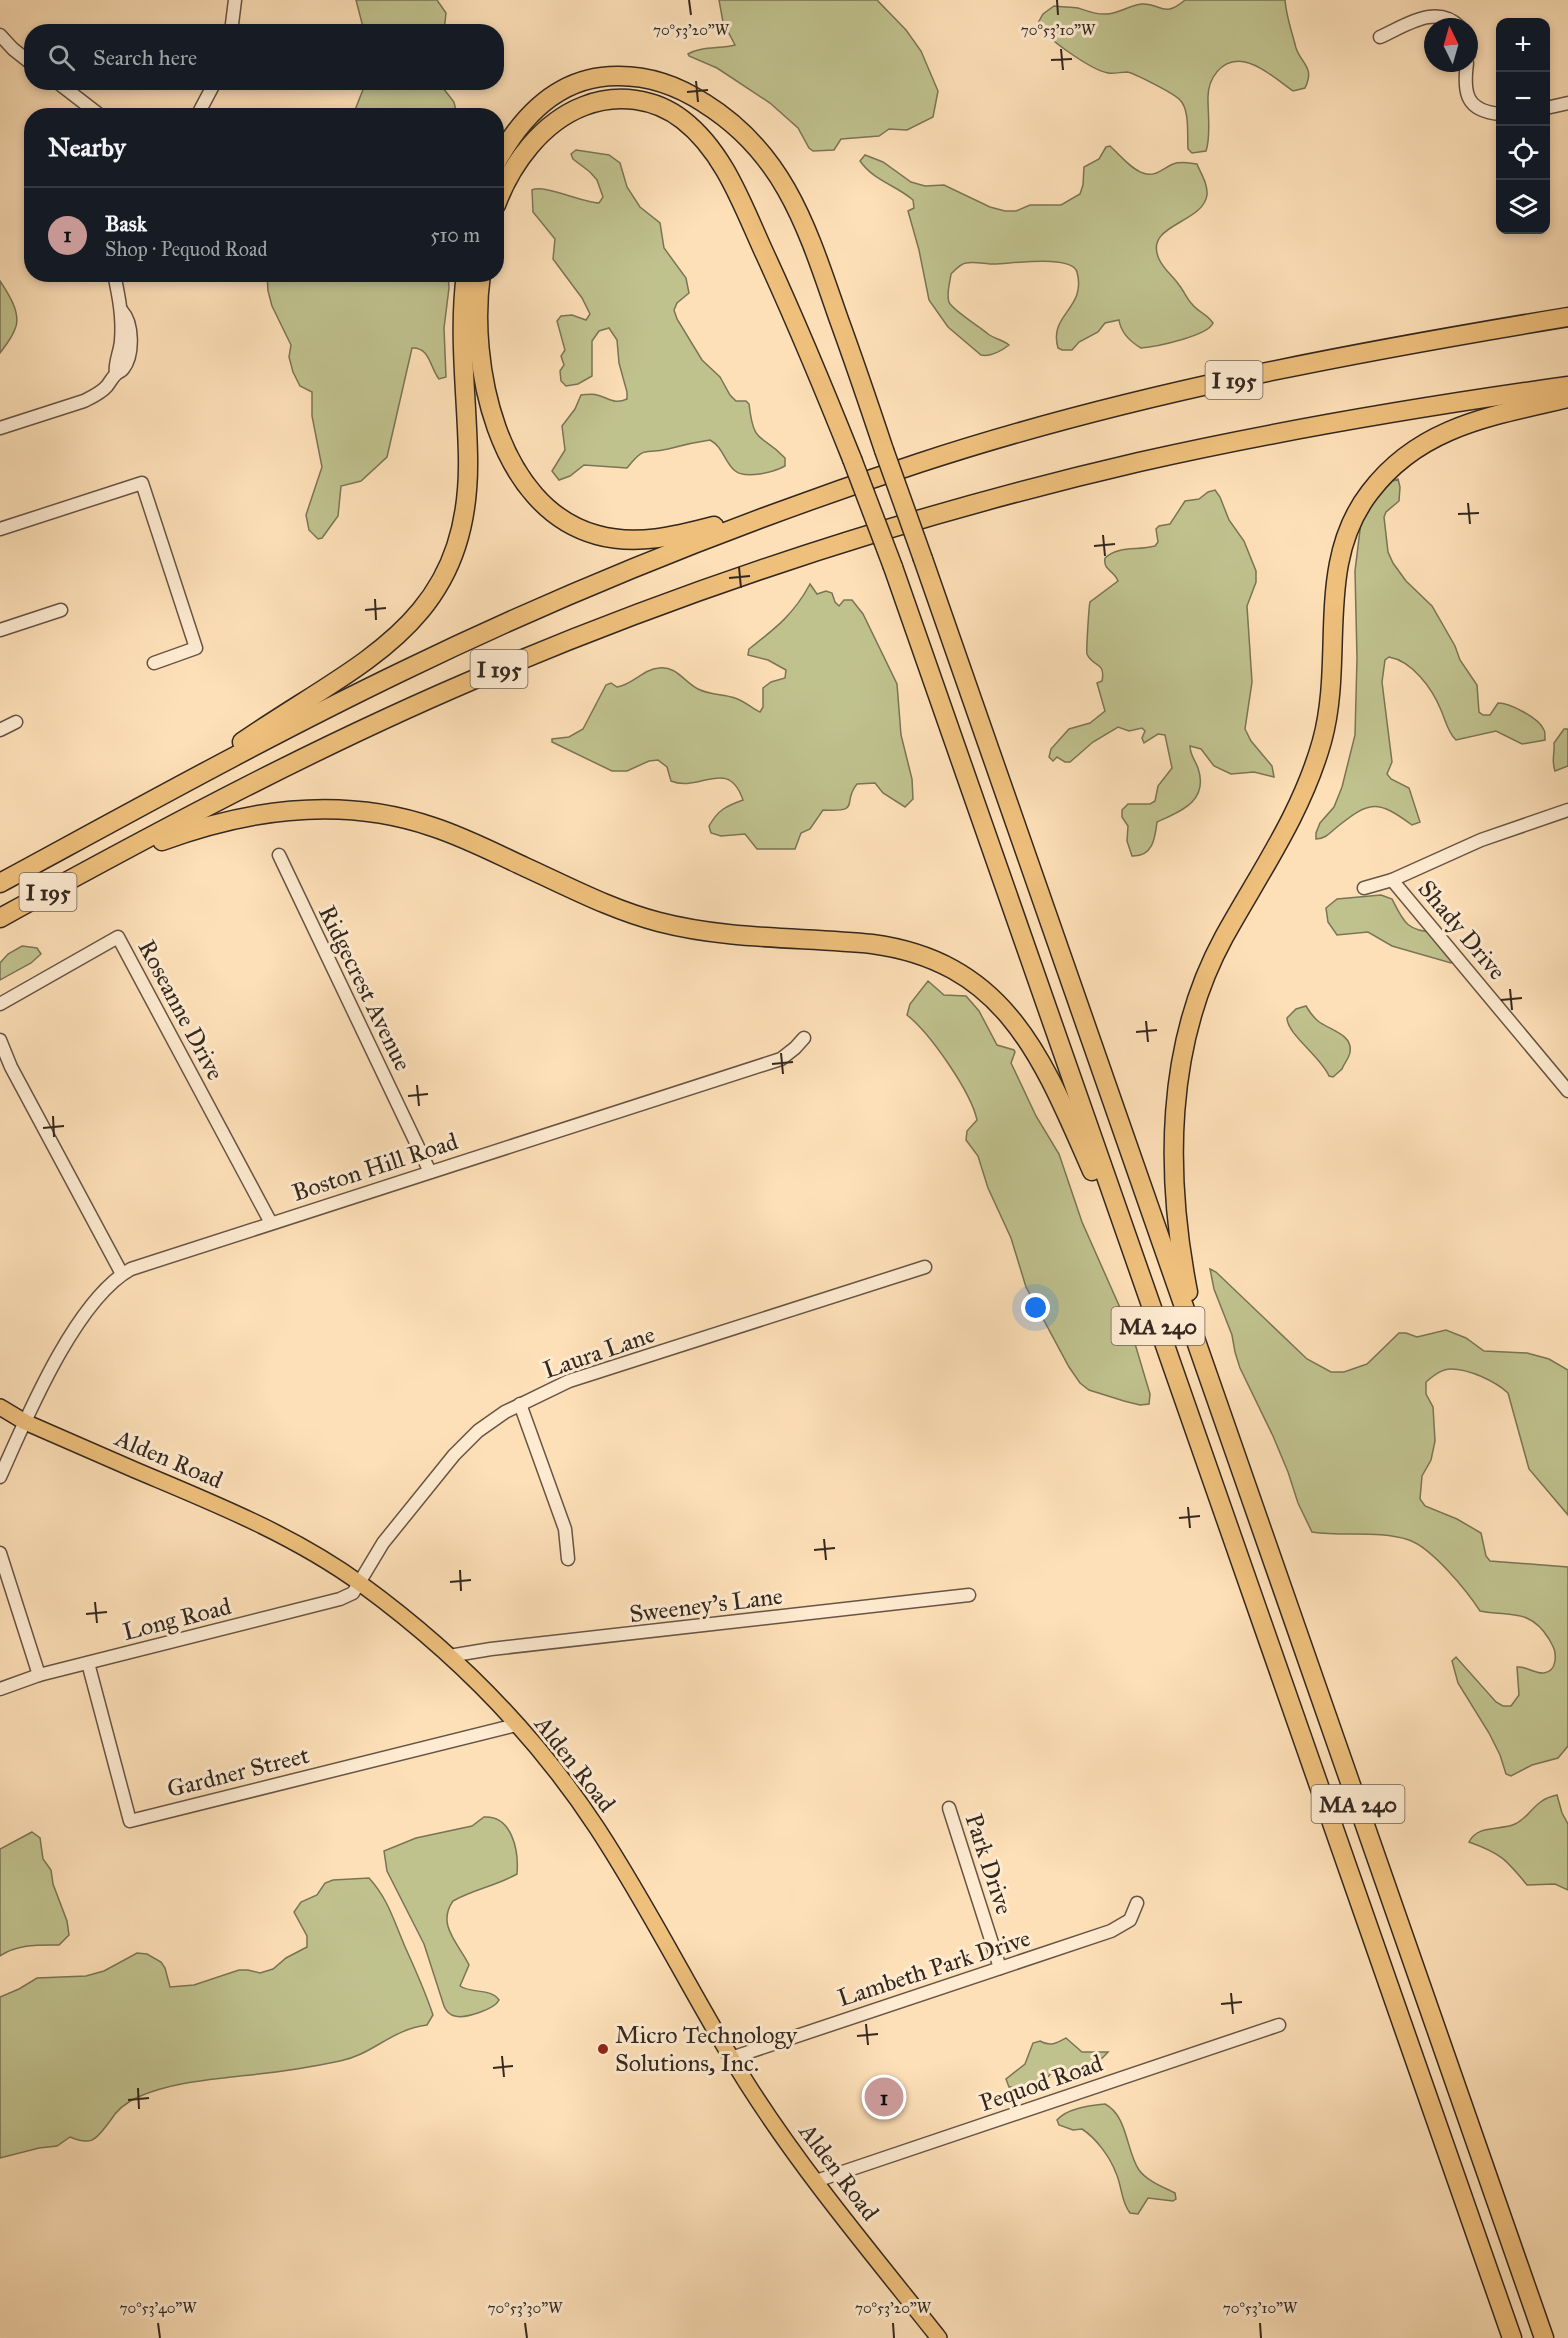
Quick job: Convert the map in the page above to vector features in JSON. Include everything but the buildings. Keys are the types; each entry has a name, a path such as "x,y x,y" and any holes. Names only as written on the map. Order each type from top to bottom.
{"highway":[{"path":"504,150 514,133 536,108 560,90 599,77 627,76 655,80 685,92 728,120 763,153 783,180 798,207 814,247 1200,1353"},
{"path":"504,189 513,171 531,146 554,123 580,107 606,99 631,99 658,105 682,119 710,148 731,181 796,320 893,567 1137,1266"},
{"path":"166,794 387,645 413,621 437,588 456,550 467,504 463,327 465,282"},
{"path":"481,282 479,319 481,355 488,399 495,422 511,459 527,485 541,502 566,522 598,536 635,541 648,540 690,532 832,494"},
{"name":"I 195","path":"0,883 353,695 486,632 646,563 832,494 952,453 1128,405 1345,357 1568,317"},
{"name":"I 195","path":"0,918 293,763 452,689 554,646 728,581 857,538 1062,481 1178,454 1447,403 1568,386"},
{"path":"1200,1353 1181,1255 1174,1187 1176,1103 1184,1049 1196,1003 1213,960 1290,823 1307,787 1318,754 1330,698 1334,588 1337,564 1344,539 1370,491 1390,468 1413,449 1454,429 1568,398"},
{"path":"95,866 183,834 238,818 304,809 364,811 410,820 443,830 612,906 659,922 721,933 891,946 927,957 957,971 986,991 1010,1015 1031,1044 1137,1266"},
{"name":"MA 240","path":"1137,1266 1511,2338"},
{"name":"MA 240","path":"1200,1353 1544,2338"},
{"path":"1535,2311 1552,2338"}],"main road":[{"name":"Alden Road","path":"0,1407 25,1422 257,1522 360,1583 449,1656 492,1697 557,1773 596,1828 748,2084 816,2181 939,2338"}],"street":[{"path":"232,24 235,0"},
{"path":"1425,18 1442,16 1446,18"},
{"path":"1380,38 1424,18"},
{"path":"0,34 24,58"},
{"path":"1466,72 1465,85 1469,99 1481,109 1496,113"},
{"path":"67,90 91,108"},
{"path":"201,108 211,90"},
{"path":"1550,107 1568,103"},
{"path":"0,428 91,398 123,370 130,344 128,318 122,311 116,282"},
{"path":"0,528 141,483 196,648 154,663"},
{"path":"0,630 61,610"},
{"path":"0,730 16,722"},
{"name":"Shady Drive","path":"1364,888 1392,880 1465,846 1568,810"},
{"name":"Ridgecrest Avenue","path":"279,855 430,1172"},
{"name":"Shady Drive","path":"1392,880 1568,1091"},
{"name":"Roseanne Drive","path":"0,1004 118,937 271,1223"},
{"name":"Boston Hill Road","path":"0,1477 53,1366 76,1327 105,1287 122,1274 141,1265 781,1059 804,1038"},
{"path":"0,1041 11,1067 122,1274"},
{"name":"Laura Lane","path":"360,1583 383,1543 454,1455 478,1431 520,1404 569,1381 925,1267"},
{"path":"520,1404 565,1528 568,1559"},
{"path":"0,1553 39,1675"},
{"name":"Long Road","path":"0,1689 39,1675 340,1599 353,1593 360,1583"},
{"name":"Sweeney's Lane","path":"449,1656 491,1649 969,1595"},
{"name":"Gardner Street","path":"88,1663 130,1821 516,1725"},
{"name":"Park Drive","path":"949,1808 1000,1968"},
{"name":"Lambeth Park Drive","path":"731,2058 1118,1928 1130,1920 1137,1904"},
{"name":"Pequod Road","path":"816,2181 1279,2025"}],"green space":[{"path":"356,0 437,0 446,13 445,24 362,24"},
{"path":"719,0 877,0 906,30 921,51 938,91 933,117 907,130 889,129 879,136 841,139 834,150 813,151 798,128 770,103 717,68 689,56 688,54 693,51 735,45 723,22"},
{"path":"1185,0 1285,0 1296,48 1309,75 1305,88 1293,91 1270,74 1251,64 1236,61 1222,67 1213,78 1208,92 1209,133 1206,151 1192,153 1188,149 1187,116 1183,104 1177,97 1131,73 1108,73 1091,66 1049,37 1038,23 1043,14 1054,6 1106,14 1142,4 1167,9 1178,6"},
{"path":"363,90 445,90 454,102 455,108 356,108"},
{"path":"1110,146 1134,168 1147,174 1155,173 1176,163 1197,164 1206,187 1207,195 1203,205 1166,231 1159,238 1156,247 1163,266 1190,302 1213,323 1202,332 1169,343 1141,348 1126,336 1119,320 1105,323 1098,332 1079,342 1072,350 1062,350 1058,348 1056,336 1058,327 1077,295 1079,284 1077,272 1073,266 1053,262 994,264 969,262 958,267 951,274 949,302 988,334 1009,345 995,353 981,355 948,327 929,300 908,211 914,208 913,200 878,178 860,161 865,155 883,162 911,182 925,186 944,185 990,207 1016,211 1030,205 1061,205 1080,194 1084,167 1099,159 1106,147"},
{"path":"576,150 609,155 620,163 627,187 640,207 660,223 664,248 686,278 689,293 677,303 674,310 677,319 702,360 720,377 730,395 736,401 746,401 749,404 756,433 785,458 785,466 760,474 739,473 734,470 718,446 710,440 642,453 627,468 584,465 570,476 559,480 552,471 565,450 562,426 575,409 581,395 595,394 615,401 627,399 619,363 617,340 609,328 599,331 592,341 592,376 578,384 566,386 561,381 560,371 564,365 561,356 565,350 557,321 561,316 572,315 586,320 590,314 582,298 553,259 555,239 533,212 532,190 554,191 599,203 603,197 597,180 573,159 571,154"},
{"path":"0,281 13,304 17,323 14,332 0,353"},
{"path":"267,282 449,282 444,328 446,377 439,379 426,354 412,348 387,457 361,481 341,486 338,516 322,538 318,539 309,530 306,515 322,467 312,416 312,392 300,386 293,372 289,357 291,345 272,306"},
{"path":"1398,479 1399,501 1386,512 1384,517 1388,552 1393,563 1406,581 1432,606 1455,646 1460,660 1477,685 1479,712 1483,715 1490,715 1498,703 1517,708 1541,725 1545,740 1522,744 1496,731 1456,740 1427,685 1406,664 1389,657 1385,660 1382,682 1392,762 1387,774 1391,779 1409,788 1420,822 1412,825 1391,811 1374,806 1358,812 1327,835 1316,839 1320,823 1334,807 1342,787 1355,735 1357,658 1355,571 1361,522 1377,487"},
{"path":"1215,490 1229,520 1244,541 1256,571 1256,582 1247,606 1252,682 1245,729 1251,741 1272,766 1274,777 1254,772 1231,774 1214,766 1201,749 1190,746 1200,779 1200,789 1196,797 1183,809 1157,822 1154,840 1149,850 1132,856 1127,841 1128,826 1122,817 1122,810 1128,804 1150,804 1155,801 1158,786 1172,768 1165,735 1158,734 1144,743 1142,738 1145,731 1142,728 1129,731 1118,727 1093,742 1070,762 1057,757 1053,761 1049,757 1051,749 1069,729 1090,723 1105,711 1097,683 1102,681 1102,670 1089,658 1087,651 1090,602 1118,581 1107,568 1105,558 1116,551 1155,546 1158,542 1156,529 1159,526 1170,524 1185,501 1199,499"},
{"path":"810,584 817,594 826,591 832,593 839,606 844,600 852,600 863,614 897,684 901,735 912,779 913,799 905,807 883,793 875,783 857,784 847,808 823,810 810,829 801,833 795,849 757,849 745,834 721,836 711,833 709,826 719,812 743,800 737,787 729,780 712,778 692,783 671,781 667,767 658,760 649,761 627,771 612,771 552,742 552,739 569,737 583,729 606,685 611,683 617,687 623,686 648,671 659,668 671,669 702,691 735,698 760,712 763,707 763,688 771,682 785,678 786,670 768,660 748,655 749,649 784,620 798,604"},
{"path":"1564,729 1568,729 1568,766 1555,771 1554,743"},
{"path":"1381,895 1392,899 1407,924 1418,930 1435,932 1455,960 1451,963 1392,946 1368,932 1337,935 1328,922 1326,908 1337,899"},
{"path":"22,946 37,948 41,954 31,963 0,980 0,963 8,954"},
{"path":"928,981 944,995 966,996 979,1011 997,1045 1014,1050 1011,1063 1036,1116 1059,1154 1082,1222 1133,1337 1150,1394 1149,1404 1140,1405 1124,1401 1089,1390 1080,1383 1026,1287 1011,1238 988,1188 978,1156 966,1140 967,1131 977,1120 967,1094 938,1049 907,1015 910,1004"},
{"path":"1306,1006 1316,1019 1339,1033 1350,1046 1348,1059 1333,1077 1329,1076 1288,1024 1287,1018 1296,1009"},
{"path":"1210,1269 1216,1272 1307,1359 1331,1372 1344,1372 1367,1364 1399,1333 1417,1337 1446,1330 1466,1338 1484,1351 1527,1353 1549,1359 1568,1370 1568,1515 1529,1469 1508,1393 1481,1376 1451,1369 1434,1375 1426,1382 1426,1394 1433,1407 1435,1441 1431,1460 1422,1476 1420,1499 1425,1506 1457,1519 1481,1533 1486,1556 1490,1561 1568,1567 1568,1746 1558,1758 1532,1765 1511,1776 1506,1774 1489,1733 1458,1683 1452,1661 1456,1657 1496,1702 1503,1706 1511,1706 1519,1695 1517,1667 1544,1673 1554,1665 1554,1650 1542,1629 1527,1618 1480,1611 1458,1582 1438,1561 1409,1540 1373,1534 1312,1532 1298,1503 1273,1436 1240,1368 1232,1335 1214,1289"},
{"path":"1557,1795 1568,1824 1568,1890 1555,1884 1527,1885 1502,1858 1469,1842 1473,1836 1484,1830 1509,1826 1521,1821 1538,1804"},
{"path":"484,1817 494,1818 501,1822 512,1836 517,1855 517,1874 453,1901 448,1910 448,1926 451,1934 469,1965 460,1986 486,1992 496,1996 499,2000 492,2007 460,2017 451,2015 444,2006 424,1944 387,1871 384,1851 416,1838 472,1826"},
{"path":"32,1832 40,1838 43,1859 51,1870 53,1884 67,1921 69,1935 59,1945 21,1947 0,1956 0,1849"},
{"path":"369,1878 386,1903 424,1989 433,2015 427,2025 403,2031 362,2053 340,2061 277,2072 175,2085 150,2092 126,2104 94,2139 84,2141 70,2137 57,2146 0,2158 0,1997 37,1978 86,1976 104,1971 137,1953 147,1954 161,1962 170,1987 194,1985 239,1970 260,1973 273,1969 286,1958 307,1947 307,1936 294,1912 301,1902 317,1895 325,1883 333,1880"},
{"path":"1066,2038 1082,2052 1108,2052 1084,2072 1053,2071 1041,2085 1009,2087 1006,2079 1025,2064 1033,2043 1040,2041 1053,2044"},
{"path":"1105,2104 1118,2117 1139,2170 1151,2181 1175,2193 1176,2199 1173,2201 1148,2198 1138,2214 1130,2213 1125,2204 1118,2178 1102,2148 1082,2129 1073,2130 1059,2125 1057,2120 1072,2110"}],"place":[{"name":"Micro Technology Solutions, Inc.","path":"603,2049"},
{"name":"Bask","path":"884,2097"}]}
